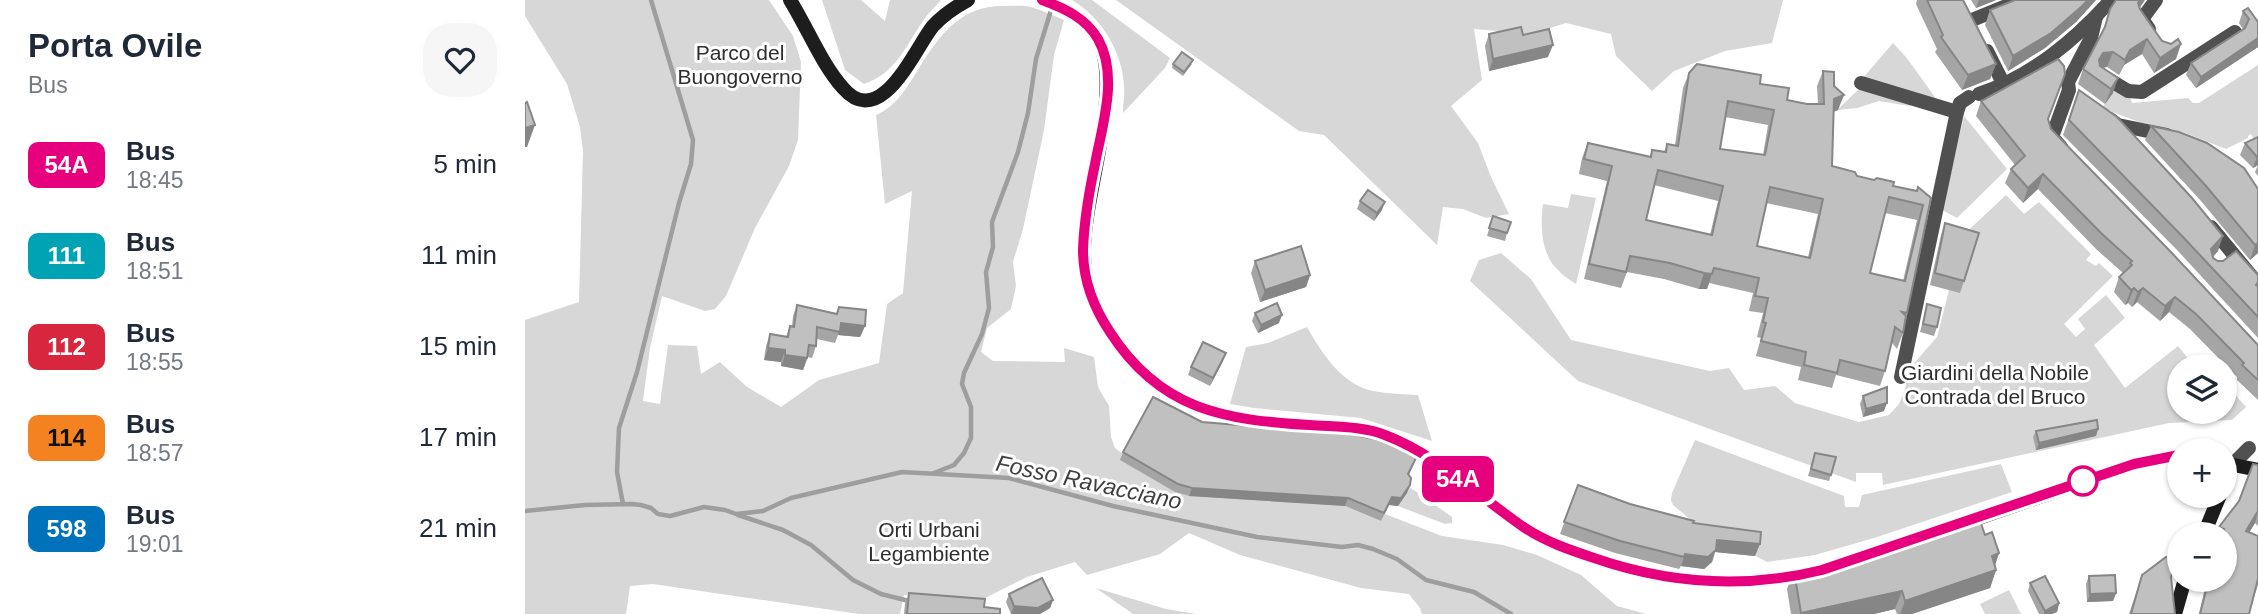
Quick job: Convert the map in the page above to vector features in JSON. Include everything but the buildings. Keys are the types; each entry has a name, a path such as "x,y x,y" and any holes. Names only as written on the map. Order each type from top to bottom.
{"street":[{"path":"790,0 838,82 850,95 865,100 878,98 890,89 936,23 968,0"},
{"path":"1042,0 1070,12 1084,22 1097,38 1105,58 1105,114 1083,250 1086,274 1095,307 1109,331 1130,359 1153,381 1187,402 1233,417 1364,430 1389,436 1427,457 1536,534 1562,547 1631,570 1680,579 1737,582 1782,579 1822,570"},
{"path":"1901,377 1960,103 1974,95 2004,85 2048,58 2096,17 2111,0"},
{"path":"2156,0 2142,19 2157,40"},
{"path":"2004,85 1975,26 2015,2"},
{"path":"2070,156 2052,137 2073,94 2068,82 2081,63 2096,17"},
{"path":"2103,76 2128,91 2147,90 2175,68 2235,32"},
{"path":"1861,83 1957,112"},
{"path":"2098,111 2118,125 2135,144"},
{"path":"2118,125 2185,140"},
{"path":"2202,216 2227,256 2243,267 2258,284"},
{"path":"2237,457 2253,445"},
{"path":"1949,528 2134,464 2167,457"},
{"path":"2237,466 2258,470"},
{"path":"2175,614 2181,592"}],"green space":[{"path":"525,0 769,0 793,36 801,62 798,140 789,166 755,228 726,296 715,309 705,311 662,296 650,348 643,401 660,404 668,345 697,346 701,374 720,362 747,387 781,407 819,380 879,363 887,304 903,293 912,191 885,204 876,115 896,101 936,43 954,23 977,10 991,7 1031,7 1064,20 1054,55 1044,130 1023,229 1013,262 1016,286 1011,309 987,328 981,352 993,361 1065,362 1064,348 1094,357 1098,387 1109,406 1111,437 1115,448 1175,492 1189,496 1345,506 1381,521 1385,514 1442,536 1503,545 1537,555 1581,575 1617,606 1646,614 1422,614 1409,594 1361,588 1240,555 1189,533 1160,554 1087,575 1075,562 1027,577 973,604 904,595 900,614 859,614 653,584 630,586 626,614 525,614 525,320 579,302 583,151 580,127 567,84 525,16"},
{"path":"822,0 861,0 885,21 890,0 941,0 925,18 892,66 864,84 845,70"},
{"path":"1072,0 1092,0 1170,58 1165,68 1123,113 1122,72 1114,48 1101,25"},
{"path":"1116,0 1783,0 1772,43 1725,51 1674,71 1652,91 1616,56 1611,34 1566,23 1531,34 1474,29 1482,80 1451,106 1478,143 1509,214 1486,218 1463,209 1443,207 1437,245 1324,135 1299,131"},
{"path":"1893,43 1906,57 1937,100 1862,79"},
{"path":"2258,65 2256,144 2251,134 2226,149 2183,132 2139,122 2102,108 2116,88 2129,95 2132,103 2188,98 2193,103 2199,103"},
{"path":"1859,89 1913,104 1910,106 1879,101 1857,108 1837,110"},
{"path":"1964,116 2007,169 1957,218 1942,210"},
{"path":"1571,194 1596,198 1576,284 1552,264 1545,248 1542,230 1543,204 1568,208"},
{"name":"Giardini della Nobile Contrada del Bruco","path":"2006,195 2024,214 2039,202 2091,254 2086,260 2096,266 2099,263 2113,276 2064,324 2076,337 2085,329 2078,319 2106,295 2125,318 2094,345 2125,388 2167,355 2167,423 1883,485 1882,473 1856,473 1856,482 1578,381 1470,281 1479,260 1501,253 1531,279 1571,340 1710,371 1729,368 1744,390 1775,386 1795,403 1859,422 1889,415 1899,404 1909,369 1937,337 1958,240"},
{"path":"1307,327 1326,357 1351,382 1373,391 1418,395 1432,441 1361,418 1230,404 1246,347 1268,343"},
{"path":"2178,346 2184,354 2168,354"},
{"path":"2237,397 2246,407 2237,415"},
{"path":"1695,440 1844,496 1845,507 1859,507 1862,495 2001,464 2012,492 1815,555 1767,562 1697,525 1673,505 1672,493"},
{"path":"1408,486 1452,517 1452,523 1445,524 1398,506 1407,493"},
{"path":"1096,588 1166,609 1196,614 1133,614"},
{"path":"2009,590 2021,614 1985,614 1980,604"}],"waterway":[{"path":"623,504 617,472 619,428 637,372 691,164 693,140 651,0"},
{"path":"934,473 954,465 971,438 971,407 962,384 964,373 982,334 989,308 986,272 993,247 992,222 1018,152 1028,113 1036,59 1052,7"},
{"name":"Fosso Ravacciano","path":"525,511 632,504 670,516 704,507 736,514 763,511 791,498 902,472 1009,478 1113,506 1257,537 1342,547 1358,545 1373,549 1397,559 1426,580 1474,592 1511,614"},
{"path":"738,515 783,530 811,545 853,580 881,594 909,601"}],"bus line":[{"name":"54A","path":"1042,0 1070,12 1084,22 1097,38 1105,58 1105,114 1090,192 1083,250 1095,307 1121,348 1139,369 1164,389 1187,402 1222,415 1243,419 1381,433 1427,457 1525,528 1549,541 1631,570 1694,581 1753,582 1822,570 2134,464 2167,457"}],"park label":[{"name":"Parco del Buongoverno","path":"740,64"},
{"name":"Orti Urbani Legambiente","path":"929,541"}]}
